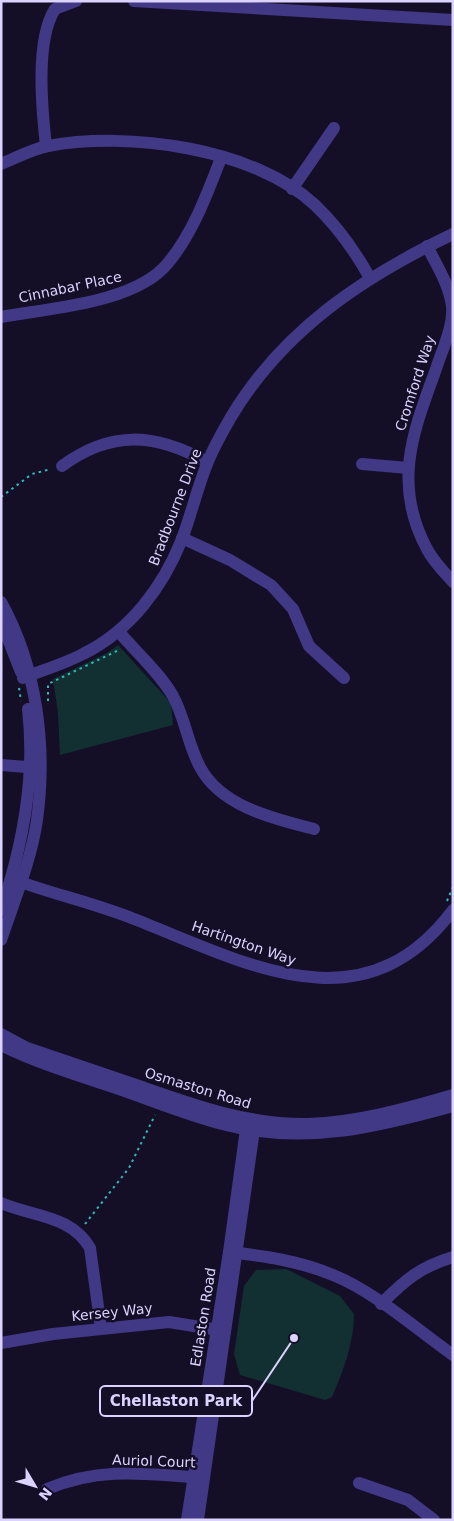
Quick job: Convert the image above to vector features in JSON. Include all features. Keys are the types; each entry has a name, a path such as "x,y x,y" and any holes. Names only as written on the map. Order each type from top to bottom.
{"street":[{"path":"46,146 42,110 44,31 55,9 76,1"},
{"path":"134,1 453,20"},
{"path":"292,189 334,128"},
{"path":"1,164 46,146 119,140 192,148 264,171 314,204 354,249 370,278"},
{"name":"Cinnabar Place","path":"1,317 120,295 145,282 167,265 183,242 202,205 221,158"},
{"name":"Bradbourne Drive","path":"26,676 83,654 119,632 159,585 172,564 207,462 232,417 263,370 315,319 343,295 427,246 453,234"},
{"name":"Cromford Way","path":"427,246 449,288 452,308 447,336 413,433 408,468 412,507 427,549 453,582"},
{"path":"62,466 93,448 131,440 147,439 167,443 207,462"},
{"path":"362,464 408,468"},
{"path":"182,538 230,560 271,585 293,609 308,646 344,678"},
{"path":"1,602 23,650 26,676 39,730 36,768 37,821 16,881 1,940"},
{"path":"1,621 26,676"},
{"path":"119,632 165,683 178,706 200,767 212,785 258,812 314,829"},
{"path":"1,765 36,768"},
{"path":"1,910 16,881"},
{"name":"Hartington Way","path":"16,881 95,903 231,958 280,973 306,978 357,975 401,960 416,949 450,913"},
{"name":"Osmaston Road","path":"1,1034 27,1048 251,1125 306,1124 363,1119 453,1095"},
{"name":"Osmaston Road","path":"1,1045 40,1062 203,1119 251,1125 297,1134 340,1132 387,1124 453,1106"},
{"name":"Edlaston Road","path":"187,1520 198,1478 234,1252 251,1125"},
{"path":"1,1203 45,1216 78,1231 90,1248 101,1328"},
{"path":"234,1252 290,1261 316,1268 350,1284 453,1355"},
{"path":"381,1304 418,1270 453,1257"},
{"name":"Kersey Way","path":"1,1343 101,1328 169,1322 221,1330"},
{"name":"Auriol Court","path":"47,1489 81,1476 138,1472 198,1478"},
{"name":"Edlaston Road","path":"198,1478 198,1520"},
{"path":"358,1483 408,1500 434,1520"}],"path":[{"path":"1,497 32,474 62,466"},
{"path":"450,913 453,887"},
{"path":"78,1231 129,1168 160,1104"}],"green space":[{"path":"118,645 171,703 173,725 60,755 58,713 53,679 107,653"},
{"path":"286,1269 340,1296 354,1314 352,1336 344,1367 332,1397 325,1400 240,1375 234,1354 244,1286 256,1270"}],"place":[{"name":"Chellaston Park","path":"294,1338"}]}
